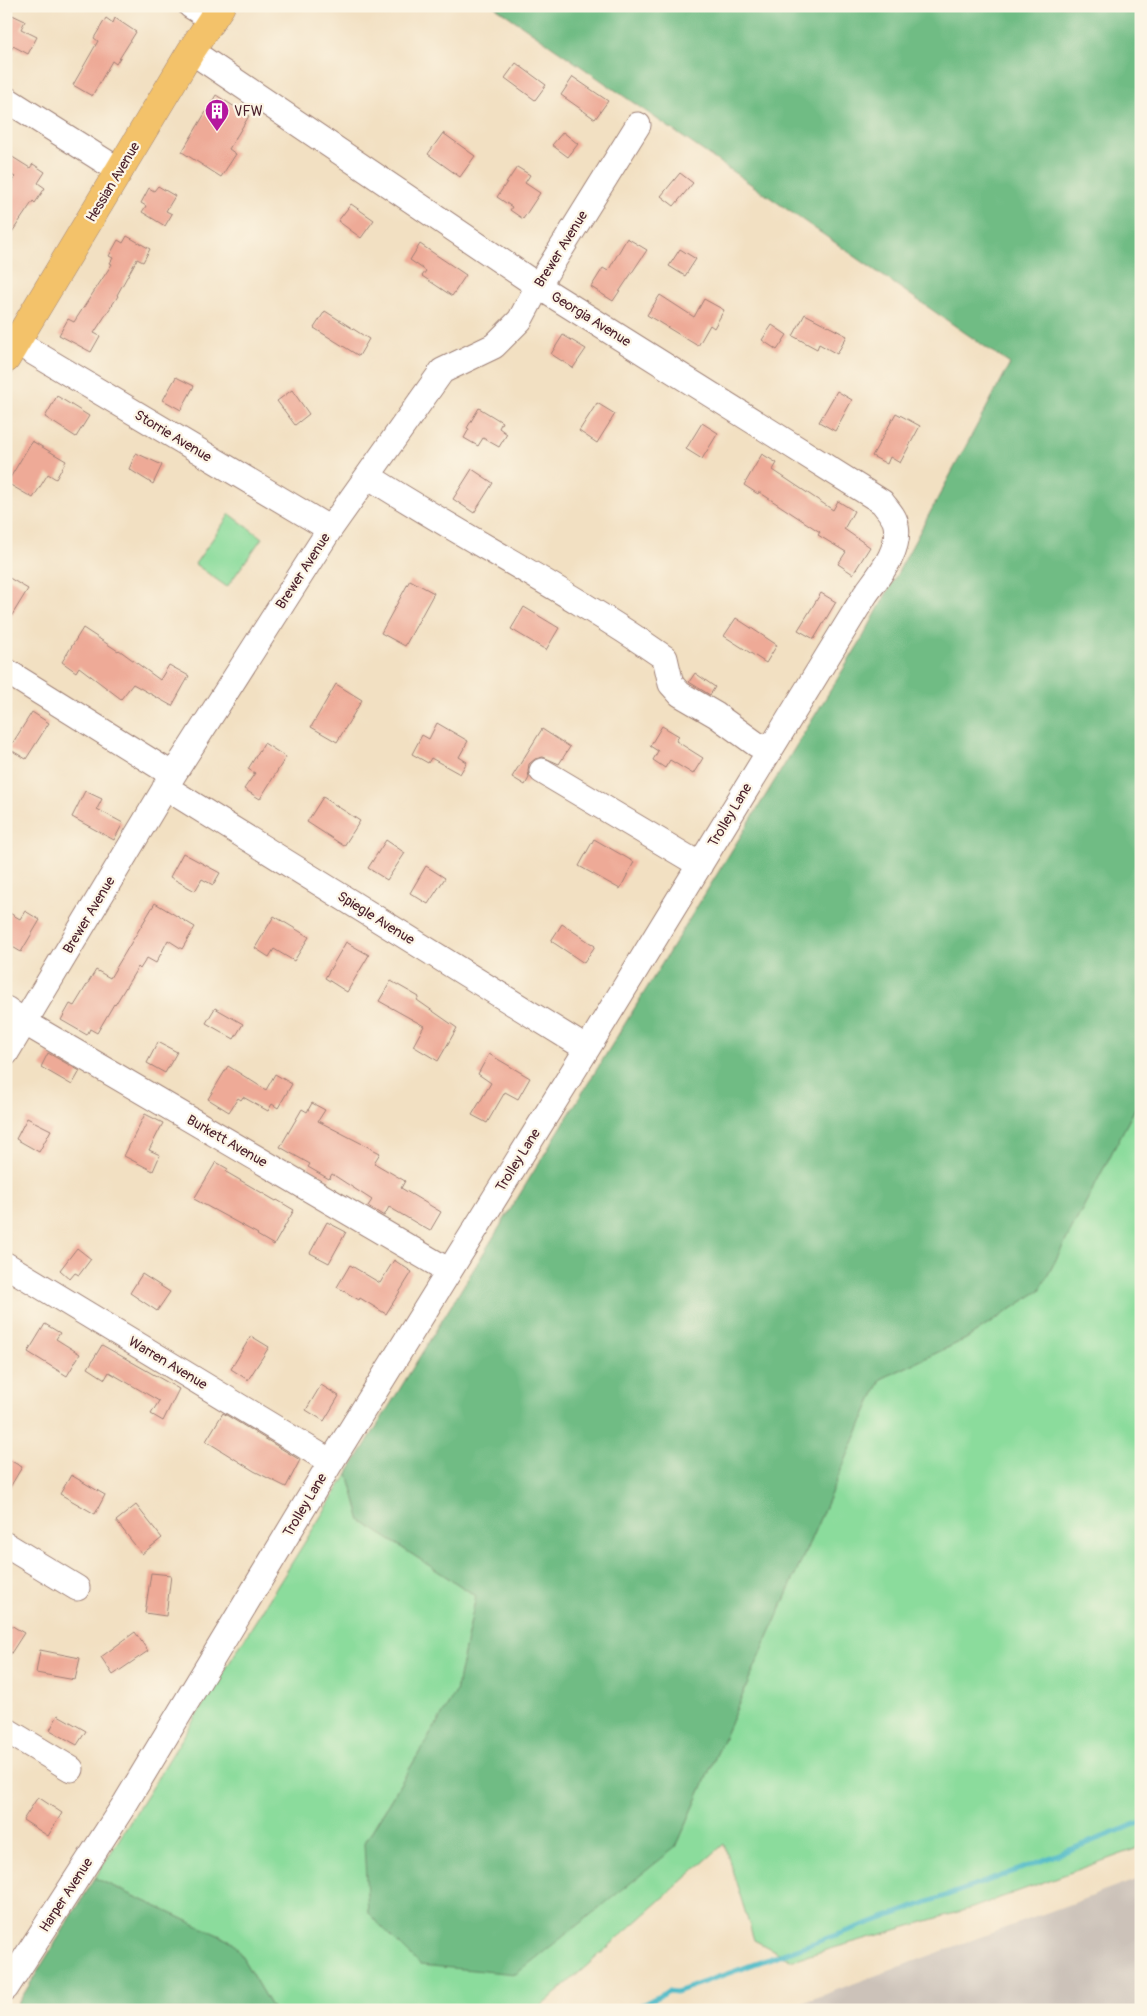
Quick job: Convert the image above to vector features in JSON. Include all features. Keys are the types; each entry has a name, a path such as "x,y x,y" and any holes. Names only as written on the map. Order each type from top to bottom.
{"main road":[{"name":"Hessian Avenue","path":"11,351 191,52 208,11"}],"street":[{"name":"Georgia Avenue","path":"191,52 538,286 882,502 892,516"},
{"path":"6,99 120,171"},
{"name":"Brewer Avenue","path":"6,1053 15,1016 169,781 330,529 442,371 494,346 520,320 538,286 638,125"},
{"name":"Storrie Avenue","path":"11,351 330,529"},
{"path":"368,476 627,631 665,658 671,684 680,694 716,715 756,744 770,750"},
{"name":"Trolley Lane","path":"126,1802 331,1462 865,595 889,560 897,537 896,523 892,516"},
{"name":"Spiegle Avenue","path":"6,672 169,781 587,1049"},
{"path":"542,771 700,865"},
{"name":"Burkett Avenue","path":"15,1016 449,1270"},
{"name":"Warren Avenue","path":"6,1265 331,1462"},
{"path":"6,1545 77,1588"},
{"path":"6,1730 71,1769"},
{"name":"Harper Avenue","path":"6,1988 126,1802"}],"shaded area":[{"path":"1141,1878 1141,2010 782,2010"}],"green space":[{"path":"494,6 1141,6 1141,1097 1040,1290 966,1339 881,1379 676,1847 516,1974 420,1965 368,1913 364,1844 456,1692 476,1596 361,1521 348,1473 862,639 1010,364"},
{"path":"230,514 262,538 227,587 195,564"},
{"path":"1141,1097 1141,1847 972,1908 792,1960 754,1940 724,1844 537,2010 273,2010 233,1942 95,1878 348,1473 361,1521 476,1596 456,1692 364,1844 676,1847 881,1379 966,1339 1040,1290"},
{"path":"95,1878 233,1942 273,2010 14,2010"}],"building":[{"path":"6,12 25,21 21,29 37,37 28,54 13,46 6,60"},
{"path":"106,18 113,23 115,18 136,32 116,64 112,61 92,96 73,85 98,41 94,38"},
{"path":"516,63 546,85 535,100 505,78"},
{"path":"573,77 608,101 595,119 561,95"},
{"name":"VFW","path":"216,95 249,116 229,149 236,154 221,177 182,152"},
{"path":"563,132 578,144 568,157 552,145"},
{"path":"443,133 475,156 460,177 428,154"},
{"path":"6,153 30,168 33,164 45,172 38,183 45,188 35,203 33,201 6,241 6,186 9,186 15,177 6,172"},
{"path":"517,167 530,175 525,183 540,193 523,219 510,210 512,207 497,197"},
{"path":"680,173 693,183 674,206 661,196"},
{"path":"158,186 175,196 166,211 172,214 165,226 142,212 146,206 141,203 149,188 154,191"},
{"path":"351,204 374,220 361,238 338,221"},
{"path":"127,236 150,249 143,262 137,259 118,296 94,333 100,336 91,352 59,335 68,319 74,322 112,264 110,263 113,258 109,256 118,240 123,243"},
{"path":"627,238 647,250 613,301 591,287 603,268 608,271"},
{"path":"420,244 466,275 452,296 422,276 426,271 410,260"},
{"path":"680,249 696,259 685,276 669,266"},
{"path":"660,295 694,317 704,299 724,310 714,328 710,325 698,346 647,315"},
{"path":"325,311 369,339 359,356 314,328"},
{"path":"805,314 847,336 837,354 819,344 817,349 793,336"},
{"path":"772,325 787,335 777,350 762,340"},
{"path":"563,335 586,349 573,368 551,354"},
{"path":"176,377 194,386 181,410 163,400"},
{"path":"292,390 309,414 295,425 277,401"},
{"path":"837,391 852,400 835,431 819,422"},
{"path":"57,396 89,416 76,437 45,417"},
{"path":"597,403 615,414 597,443 579,431"},
{"path":"479,408 502,422 499,428 507,434 499,447 483,438 478,446 464,438 469,429 467,428"},
{"path":"896,413 920,426 900,463 890,457 887,464 872,456"},
{"path":"702,423 718,433 702,459 686,449"},
{"path":"32,441 66,461 56,479 48,474 33,498 7,483"},
{"path":"136,453 162,465 153,484 129,469"},
{"path":"762,454 777,463 773,470 833,510 838,501 854,511 844,529 870,547 853,574 838,564 846,552 818,535 820,532 759,492 758,494 744,485"},
{"path":"472,469 493,483 474,513 453,499"},
{"path":"6,576 28,589 6,625"},
{"path":"410,580 434,593 405,646 381,633"},
{"path":"821,593 836,602 814,639 798,630"},
{"path":"524,607 559,628 546,650 511,629"},
{"path":"736,618 777,645 766,663 724,636"},
{"path":"83,628 119,650 160,680 169,665 189,676 172,706 133,684 121,699 79,667 76,672 62,662"},
{"path":"695,673 715,687 710,695 689,682"},
{"path":"336,684 362,700 337,742 311,727"},
{"path":"32,712 49,723 26,759 9,749"},
{"path":"437,723 468,741 459,757 467,762 460,774 431,758 428,763 412,754 422,735 429,739"},
{"path":"662,726 679,736 676,741 703,758 693,774 670,760 665,768 653,760 658,751 650,746"},
{"path":"542,729 570,747 559,764 543,757 535,759 529,764 529,778 525,785 512,777"},
{"path":"264,743 286,757 260,799 244,789 255,773 248,769"},
{"path":"85,791 102,799 97,809 123,823 114,840 72,817"},
{"path":"323,797 360,821 344,846 307,822"},
{"path":"594,839 634,862 620,889 579,866"},
{"path":"386,840 405,853 387,880 368,868"},
{"path":"183,853 220,873 213,885 202,879 195,891 170,877"},
{"path":"426,866 445,878 428,904 410,893"},
{"path":"155,903 195,927 182,949 168,940 156,963 147,958 140,969 138,967 97,1033 90,1029 87,1035 61,1020 70,1004 74,1006 96,970 110,978"},
{"path":"6,911 20,919 25,911 40,920 21,952 6,943"},
{"path":"274,916 309,937 294,961 274,949 269,957 255,948"},
{"path":"562,924 595,946 584,963 551,941"},
{"path":"346,942 369,955 347,992 325,978"},
{"path":"391,981 419,997 417,1000 457,1028 438,1061 413,1046 424,1026 379,1001"},
{"path":"215,1008 243,1024 234,1039 206,1023"},
{"path":"158,1042 177,1052 165,1073 147,1063"},
{"path":"48,1053 80,1071 72,1085 41,1067"},
{"path":"489,1054 530,1078 518,1099 505,1092 487,1123 472,1115 491,1083 478,1074"},
{"path":"228,1066 266,1090 275,1074 292,1084 278,1108 272,1104 268,1111 243,1097 241,1100 238,1098 229,1112 208,1099"},
{"path":"312,1103 325,1110 318,1121 380,1153 374,1163 405,1181 401,1188 441,1212 430,1231 389,1207 384,1216 368,1206 372,1200 332,1174 329,1179 308,1167 310,1164 280,1147 302,1109 307,1112"},
{"path":"145,1114 163,1123 149,1150 160,1155 153,1171 124,1156"},
{"path":"27,1118 51,1130 39,1152 16,1139"},
{"path":"216,1162 228,1169 226,1172 294,1210 274,1245 258,1234 194,1199"},
{"path":"327,1222 346,1232 329,1263 310,1253"},
{"path":"77,1248 91,1259 79,1275 75,1273 70,1279 60,1270"},
{"path":"394,1260 412,1272 386,1314 337,1287 350,1265 380,1283"},
{"path":"142,1274 170,1292 157,1311 130,1293"},
{"path":"45,1324 60,1333 56,1339 80,1354 67,1376 28,1352"},
{"path":"251,1336 269,1347 248,1380 231,1369"},
{"path":"102,1345 179,1389 163,1421 151,1414 159,1401 109,1372 105,1379 88,1368"},
{"path":"321,1385 339,1396 324,1421 306,1410"},
{"path":"223,1413 300,1460 286,1487 254,1471 206,1441"},
{"path":"6,1458 22,1467 6,1494"},
{"path":"71,1475 105,1495 95,1514 60,1494"},
{"path":"136,1505 162,1538 142,1554 116,1521"},
{"path":"151,1573 171,1575 166,1616 145,1613"},
{"path":"6,1622 24,1633 6,1661"},
{"path":"135,1632 148,1651 113,1675 101,1657"},
{"path":"40,1650 80,1658 75,1680 36,1673"},
{"path":"58,1715 86,1731 77,1745 50,1730"},
{"path":"38,1797 62,1813 48,1836 23,1820"}],"waterway":[{"path":"632,2010 669,1991 676,1992 1018,1870 1141,1822"}],"place":[{"name":"VFW","path":"217,132"}]}
